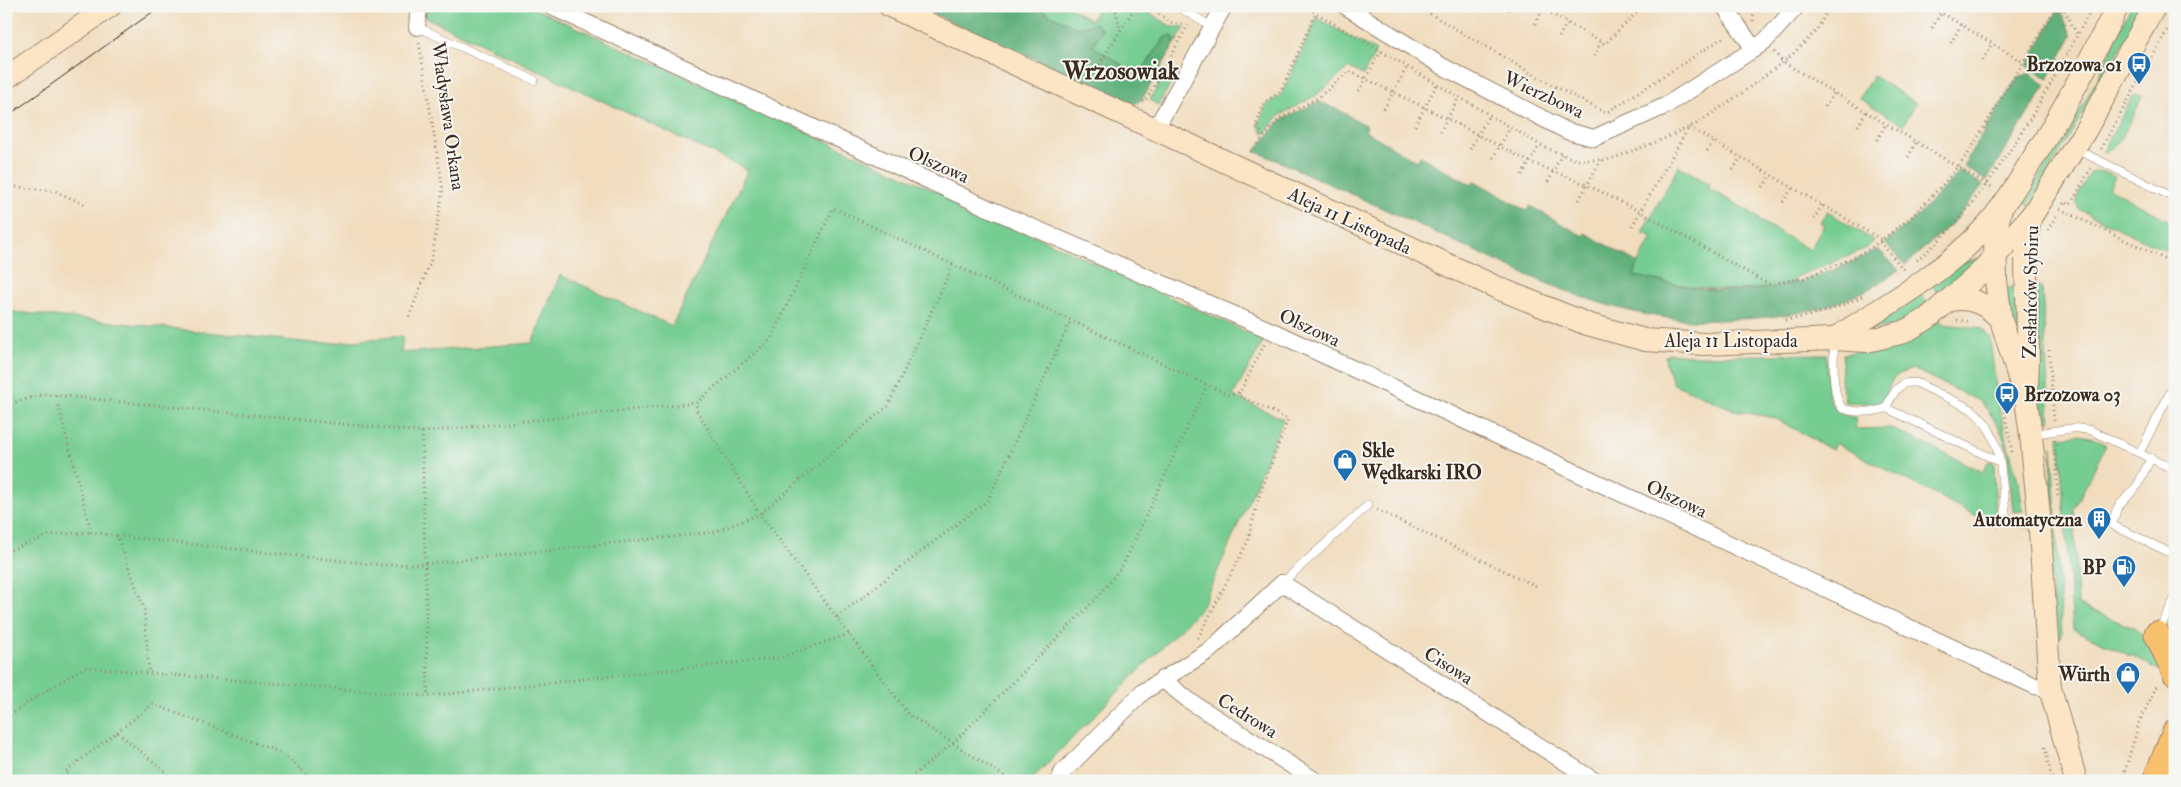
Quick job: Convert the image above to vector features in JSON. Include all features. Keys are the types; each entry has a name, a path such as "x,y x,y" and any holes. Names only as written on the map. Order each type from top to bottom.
{"main road":[{"path":"2157,634 2168,674"},
{"path":"2155,781 2175,732"}],"street":[{"path":"6,78 110,6"},
{"name":"Władysława Orkana","path":"417,27 419,6"},
{"name":"Olszowa","path":"550,6 980,205 1272,331 2035,686 2050,688"},
{"name":"Aleja 11 Listopada","path":"890,6 1500,289 1587,324 1645,340 1704,344 1834,339 1867,341 1904,332 1928,318 1997,256 2032,215 2075,148 2155,6"},
{"path":"1155,130 1224,6"},
{"name":"Wierzbowa","path":"1345,6 1442,66 1567,131 1594,138 1665,106 1760,45 1798,6"},
{"path":"1724,6 1739,27 1760,45"},
{"path":"1834,339 1921,284 1956,256 1988,226 1998,201 2057,122 2118,6"},
{"name":"Zesłańców Sybiru","path":"1998,201 1995,236 1997,256 1996,280 2001,320 2026,400 2031,435 2040,526 2050,688 2076,781"},
{"name":"Zesłańców Sybiru","path":"2026,400 2029,349 2026,280 2027,238 2032,215"},
{"path":"1956,256 1974,250 1981,250 2006,260 2026,280"},
{"name":"Zesłańców Sybiru","path":"1948,301 1963,298 1980,303 1991,309 2001,320"},
{"path":"1059,781 1062,773 1144,692 1210,650 1282,583"},
{"name":"Cisowa","path":"1282,583 1595,781"},
{"name":"Cedrowa","path":"1162,679 1191,702 1316,781"}],"lane":[{"path":"1177,6 1212,27"},
{"path":"417,27 534,80"},
{"path":"2075,148 2175,198"},
{"path":"1834,339 1834,370 1838,404 1848,410 1880,410 1886,408 1898,387 1909,382 1917,383 1971,409 1979,415 1992,432 2000,462 2006,516 2015,523 2040,526"},
{"path":"2140,452 2175,383"},
{"path":"1886,408 2000,462"},
{"path":"2031,435 2055,430 2090,430 2175,470"},
{"path":"2151,458 2137,486 2117,508 2112,525 2175,555"},
{"path":"1282,583 1368,505"},
{"path":"2157,634 2175,598"}],"path":[{"path":"1115,6 1120,31"},
{"path":"1082,73 1092,77 1136,6"},
{"path":"1145,102 1188,26 1185,23 1174,24 1146,6"},
{"path":"1304,6 1540,145 1576,160 1608,160 1689,127 1742,93 1782,62 1817,30 1830,6"},
{"path":"1417,6 1541,79 1606,113 1753,17"},
{"path":"1538,6 1604,44 1643,6"},
{"path":"1901,11 1904,6"},
{"path":"1930,6 2023,62"},
{"path":"1251,152 1280,118 1318,98 1349,71 1425,107 1530,162 1588,184 1768,284 1804,278 1870,249 1913,216 1968,154 2057,6"},
{"path":"2062,6 2077,34"},
{"path":"1914,262 1959,221 1986,184 2027,123 2093,6"},
{"path":"1535,24 1543,9"},
{"path":"1264,136 1256,125 1264,102 1281,91 1316,13"},
{"path":"1932,28 1941,13"},
{"path":"2175,16 2070,205 2065,202 2060,209 2175,264"},
{"path":"1559,37 1567,23"},
{"path":"1952,43 1961,25"},
{"name":"Władysława Orkana","path":"409,317 432,257 443,190 417,27"},
{"path":"1594,56 1601,42"},
{"path":"1983,60 1992,43"},
{"path":"1760,45 1782,62 1986,184 1998,201"},
{"path":"1358,91 1380,51"},
{"path":"1384,109 1407,67"},
{"path":"1415,126 1437,84"},
{"path":"1825,107 1834,93"},
{"path":"1136,98 1166,110"},
{"path":"1440,132 1459,98"},
{"path":"1858,126 1866,112"},
{"path":"1470,150 1489,115"},
{"path":"1877,140 1886,124"},
{"path":"1493,158 1510,127"},
{"path":"1689,127 1881,241 1905,269 1898,274"},
{"path":"1632,226 1689,127"},
{"path":"1707,151 1713,142"},
{"path":"1908,157 1916,142"},
{"path":"1522,175 1540,145"},
{"path":"1244,149 1260,156"},
{"path":"1548,182 1562,154"},
{"path":"1733,170 1741,157"},
{"path":"1579,200 1601,160"},
{"path":"1764,187 1771,175"},
{"path":"6,186 55,191 86,205"},
{"path":"1783,202 1792,188"},
{"path":"1814,219 1822,205"},
{"path":"6,405 44,394 422,432 696,402 771,339 834,208 1229,395 1240,392"},
{"path":"6,552 50,535 91,532 380,565 425,564 714,532 760,514 888,406 953,265"},
{"path":"1777,320 1818,315 1846,304 1871,291"},
{"path":"837,618 988,500 1071,320"},
{"path":"1198,639 1247,543 1258,500 1288,419 1238,395 1272,331"},
{"path":"906,781 953,743 1095,600 1123,565 1208,385"},
{"path":"56,396 91,532"},
{"path":"696,402 697,411 760,514 908,714 1011,781"},
{"path":"422,432 428,696"},
{"path":"1368,505 1536,586"},
{"path":"117,536 144,608 149,673"},
{"path":"6,719 34,698 84,667 428,696 779,658 849,634"},
{"path":"2122,781 2139,723 2168,674"},
{"path":"75,781 65,772 153,704 282,753 315,781"},
{"path":"117,732 176,781"}],"green space":[{"path":"428,6 529,6 1264,340 1233,396 1283,419 1201,608 1030,781 6,781 6,311 322,344 403,336 401,353 532,343 560,275 672,326 748,170 425,17"},
{"path":"916,6 1033,6 1078,28 1095,23 1102,30 1093,46 1135,73 1141,72 1165,37 1173,36 1175,44 1142,99 1135,104"},
{"path":"1033,6 1068,6 1091,20 1099,6 1139,6 1172,27 1185,27 1175,44 1173,36 1165,37 1141,72 1135,73 1092,46 1078,28"},
{"path":"2131,6 2145,6 2029,206 2023,201 2058,148 2098,78"},
{"path":"2059,8 2072,36 2048,79 2027,66"},
{"path":"1317,18 1376,51 1363,75 1349,68 1315,96 1279,116 1264,134 1258,125 1267,104 1281,95"},
{"path":"2031,74 2046,85 1986,181 1963,166 2017,78"},
{"path":"1873,76 1916,103 1903,125 1859,98"},
{"path":"1163,77 1172,82 1158,105 1150,100"},
{"path":"2139,95 2142,97 2120,139 2108,151 2102,153 2133,96"},
{"path":"1318,102 1335,108 1367,126 1365,131 1417,161 1420,156 1472,185 1475,181 1527,211 1530,206 1583,236 1585,233 1638,263 1634,276 1702,289 1726,291 1771,288 1814,277 1836,269 1878,249 1899,270 1848,299 1813,310 1775,316 1722,320 1690,320 1638,313 1609,306 1524,274 1255,151 1281,120"},
{"path":"1679,166 1710,184 1708,188 1759,217 1758,220 1810,250 1824,225 1820,222 1827,211 1874,241 1867,248 1796,277 1792,284 1771,288 1712,289 1633,276 1652,237 1642,232"},
{"path":"1960,171 1983,185 1955,221 1905,265 1885,243 1915,218"},
{"path":"2091,172 2106,172 2115,176 2109,188 2175,224 2175,255 2080,210 2077,201 2080,191"},
{"path":"1979,258 1941,298 1932,285 1961,263"},
{"path":"2036,283 2042,289 2050,422 2043,417 2041,409 2032,284"},
{"path":"2016,286 2021,347 2004,291"},
{"path":"1920,294 1930,307 1896,326 1867,329"},
{"path":"1940,320 1943,324 1981,328 1990,338 1997,397 2019,484 2023,511 2013,512 2007,448 2000,429 1981,402 1913,369 1893,379 1879,404 1845,402 1841,380 1843,354 1879,347"},
{"path":"1670,353 1699,356 1826,354 1831,403 1836,410 1844,415 1855,417 1856,429 1891,428 1983,472 1987,463 1990,461 1994,463 1996,526 1835,443 1832,450 1775,418 1737,411 1674,384 1666,365 1665,356"},
{"path":"2078,435 2091,437 2106,445 2074,509 2078,605 2134,628 2146,638 2164,661 2159,670 2073,629 2059,437"},
{"path":"2052,445 2062,636 2055,642 2049,551"}],"tram line":[{"path":"6,117 161,6"}],"place":[{"name":"Brzozowa 01","path":"2139,85"},
{"name":"Brzozowa 03","path":"2007,415"},
{"name":"Skle Wędkarski IRO","path":"1345,482"},
{"name":"Automatyczna","path":"2099,540"},
{"name":"BP","path":"2124,588"},
{"name":"Würth","path":"2128,695"}],"district":[{"name":"Wrzosowiak","path":"1121,71"}]}
